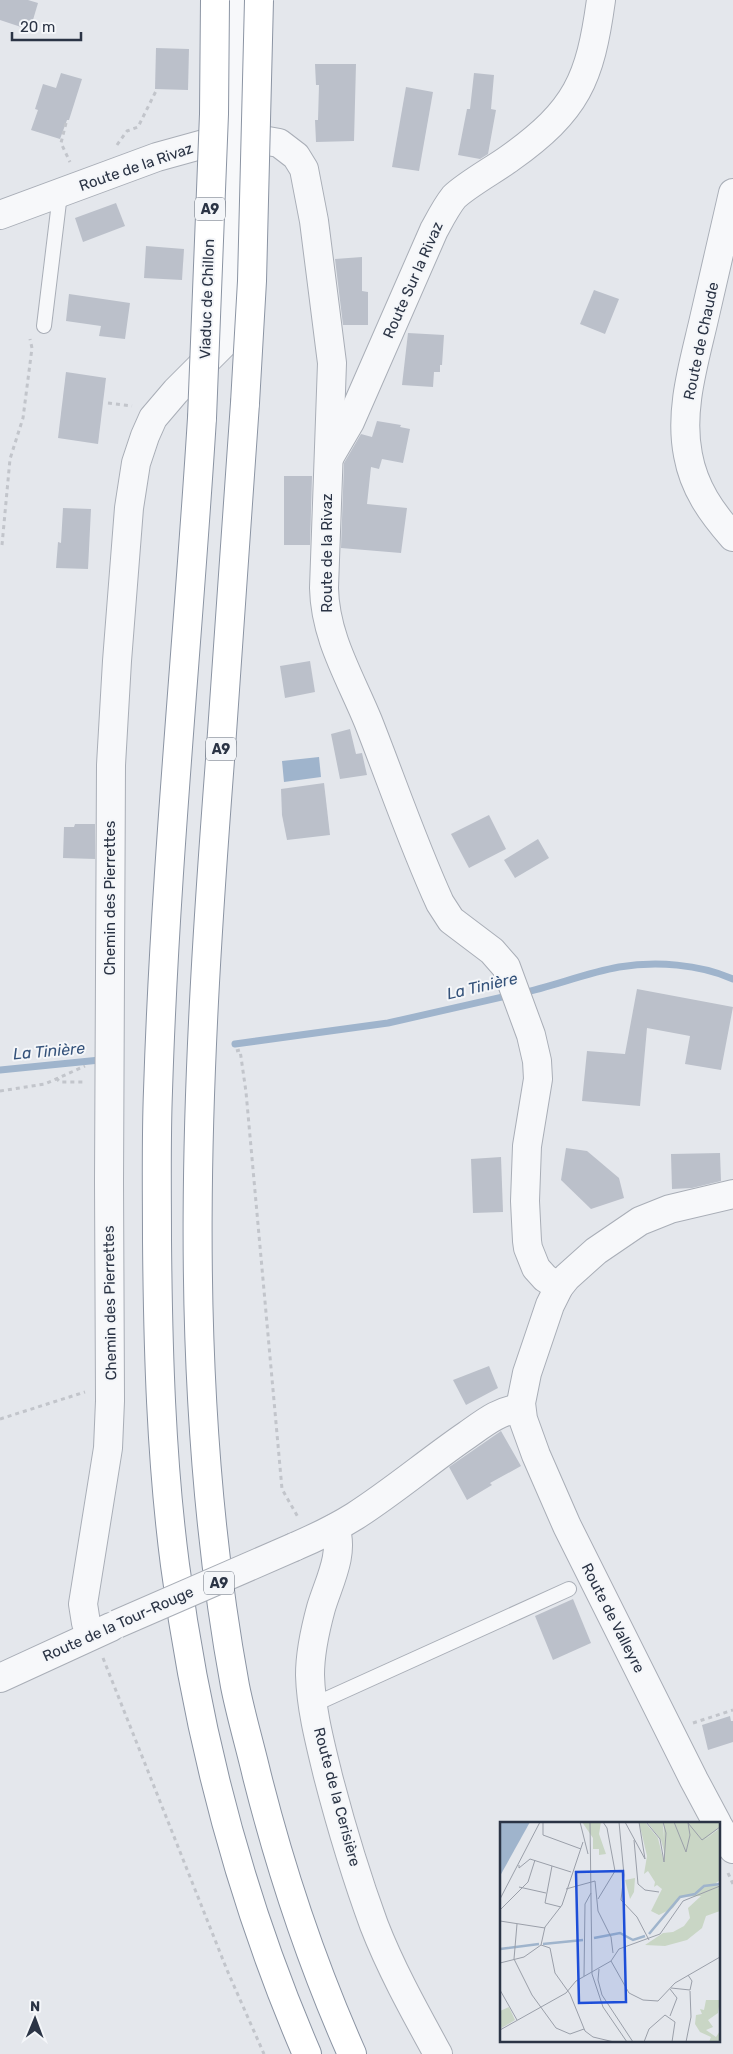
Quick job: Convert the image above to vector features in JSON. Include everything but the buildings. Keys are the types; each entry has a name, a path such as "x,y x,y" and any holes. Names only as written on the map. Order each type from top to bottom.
{"highway":[{"name":"A9","path":"236,1 252,271 245,404 214,834 203,1032 198,1186 200,1386 208,1497 236,1690 274,1839 302,1929 322,1986 352,2054"},
{"name":"Viaduc de Chillon","path":"236,1 213,124 202,418 171,851 158,1085 157,1204 160,1389 174,1562 189,1655 208,1752 234,1853 267,1953 307,2054"}],"street":[{"name":"Route Sur la Rivaz","path":"327,461 350,422 439,221 454,197 511,157 552,124 566,110 580,87 591,60 601,0"},
{"name":"Chemin des Pierrettes","path":"105,1629 85,1618 84,1596 108,1448 110,1387 111,774 117,661 129,508 136,463 145,436 154,418 176,391 230,337 236,1"},
{"name":"Route de la Rivaz","path":"0,215 158,157 204,144 233,139 251,138 279,144 296,156 304,170 314,221 332,363 327,461 324,599 328,622 337,654 361,705 396,798 444,912 458,926 492,951 506,967 512,980 536,1051 538,1070 538,1086 528,1136 526,1158 525,1217 528,1248 536,1268 546,1278 559,1286"},
{"name":"Route de Chaude","path":"733,193 690,378 685,432 688,454 700,491 712,514 733,537"},
{"path":"521,1408 529,1367 550,1305 559,1286 596,1251 640,1221 670,1209 733,1194"},
{"name":"Route de la Tour-Rouge","path":"0,1678 105,1629 297,1534 335,1528 362,1511 486,1422 509,1410 521,1408"},
{"name":"Route de Valleyre","path":"521,1408 536,1455 561,1513 716,1822"},
{"name":"Route de la Cerisière","path":"335,1528 339,1544 337,1555 321,1609 310,1657 310,1688 313,1705 339,1820 375,1926 411,2004 438,2054"},
{"path":"720,1829 733,1850"}],"lane":[{"path":"44,326 60,194"},
{"path":"313,1705 569,1589"}],"path":[{"path":"115,150 122,136 127,131 138,126 156,91"},
{"path":"66,123 61,147 70,162 85,169 101,169 107,176"},
{"path":"2,545 10,458 23,418 26,400 32,348 32,342 28,336"},
{"path":"236,1051 240,1050 246,1092 282,1489 297,1534"},
{"path":"0,1091 45,1084 83,1066 92,1066"},
{"path":"0,1419 96,1389 110,1387"},
{"path":"105,1629 227,1970 264,2054"},
{"path":"670,1730 733,1710"}],"water":[{"path":"319,757 321,777 284,782 282,761"}],"waterway":[{"name":"La Tinière","path":"522,993 619,967 648,964 692,967 733,979"},
{"name":"La Tinière","path":"235,1044 388,1023 511,995"},
{"name":"La Tinière","path":"0,1070 100,1060"}]}
